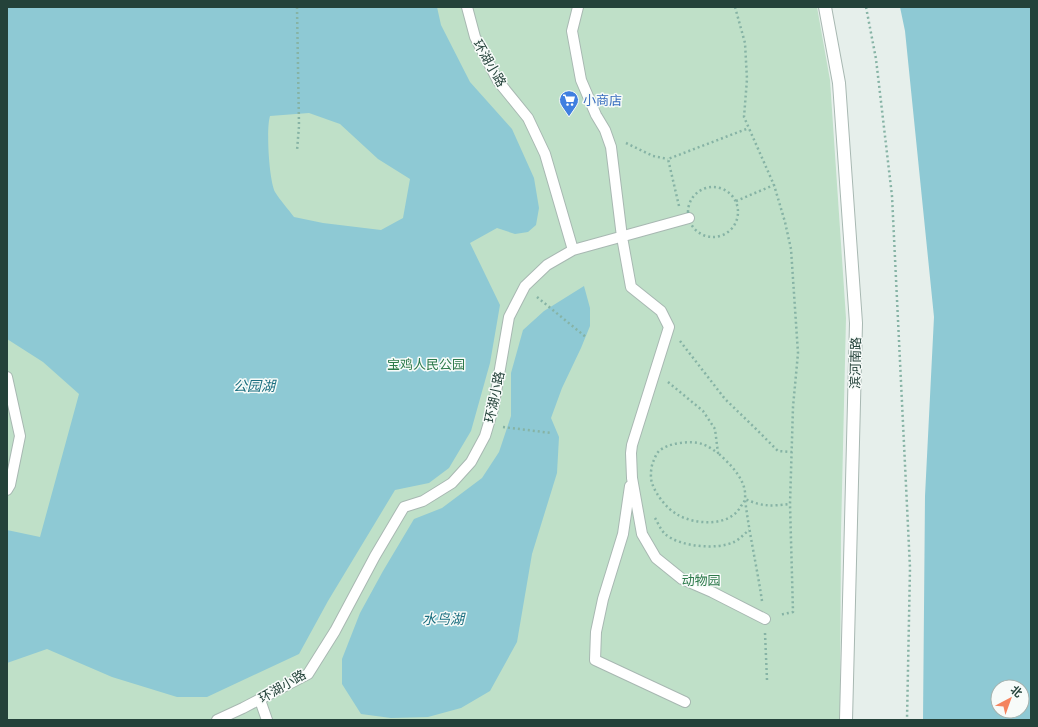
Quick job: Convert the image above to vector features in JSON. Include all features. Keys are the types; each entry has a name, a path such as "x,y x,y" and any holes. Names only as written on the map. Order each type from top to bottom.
{"street":[{"name":"滨河南路","path":"824,7 838,83 856,323 846,720"}],"lane":[{"name":"环湖小路","path":"217,720 260,700 308,674 335,631 372,562 404,507 423,501 452,483 471,462 485,436 493,409 509,317 525,286 547,265 573,250 545,154 528,118 498,82 475,37 467,7"},
{"path":"578,7 572,31 581,80 596,115 605,130 611,147 622,237 631,287 661,311 669,326 632,445 632,478 642,534 656,558 682,579 712,592 765,619"},
{"path":"573,250 686,219"},
{"path":"7,377 20,436 10,485 7,490"},
{"path":"632,478 623,534 603,599 596,632 595,660 685,702"},
{"path":"260,700 267,720"}],"path":[{"path":"297,7 297,151"},
{"path":"735,7 745,43 747,79 744,117 774,185 791,249 798,353 793,408 790,504 793,612 765,619"},
{"path":"866,7 876,59 892,196 910,568 907,720"},
{"path":"605,130 617,139 653,156 668,159 749,128"},
{"path":"668,159 686,219 699,232 707,236 715,236 730,230 736,223 738,215 736,200 723,188 707,188 694,196 690,203 686,219"},
{"path":"736,200 774,185"},
{"path":"544,304 587,338"},
{"path":"669,326 725,399 778,451 792,452"},
{"path":"654,373 674,386 703,411 715,429 718,453"},
{"path":"488,425 551,433"},
{"path":"745,499 739,510 729,518 716,522 688,520 676,514 664,503 657,493 651,481 652,465 658,452 670,444 702,444 718,453 738,475 744,488 749,530 765,619 767,680"},
{"path":"745,499 759,505 770,506 790,504"},
{"path":"665,534 682,544 720,546 735,542 749,530"}],"green space":[{"name":"宝鸡人民公园","path":"7,7 817,7 830,80 846,318 841,533 840,720 7,720"}],"water":[{"name":"公园湖","path":"7,7 437,7 441,25 470,82 512,129 534,178 539,208 536,225 528,232 515,234 497,228 470,243 500,305 490,363 471,431 449,468 429,483 395,490 328,601 299,654 207,697 177,697 112,677 47,649 7,663 7,530 40,537 79,394 43,362 7,339","holes":["309,113 340,124 378,159 410,179 403,218 381,230 323,223 294,217 275,192 271,177 269,154 268,132 270,116"]},
{"path":"900,7 1031,7 1031,720 923,720 925,496 934,317 905,31"},
{"name":"水鸟湖","path":"584,286 590,308 590,326 562,388 551,418 559,437 557,473 532,554 517,642 490,691 461,708 428,717 391,718 361,714 342,684 342,659 360,613 414,519 442,508 482,478 499,452 511,416 511,373 523,330 544,311"}],"place":[{"name":"小商店","path":"569,117"}],"park label":[{"name":"动物园","path":"701,580"}]}
